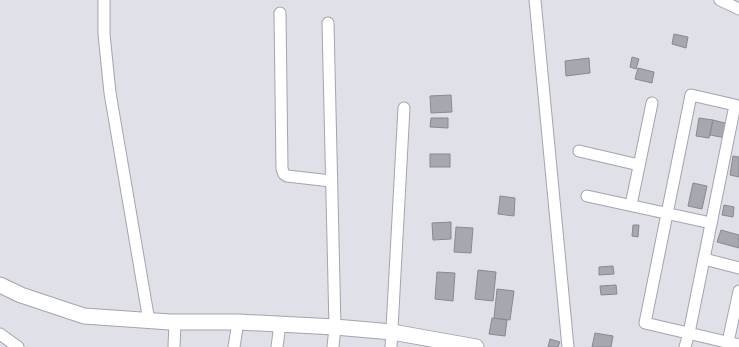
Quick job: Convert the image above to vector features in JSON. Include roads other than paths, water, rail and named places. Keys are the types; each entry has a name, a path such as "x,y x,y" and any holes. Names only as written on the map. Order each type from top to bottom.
{"main road":[{"path":"0,285 22,295 84,316 149,321 238,322 336,327 392,340 476,347"}],"street":[{"path":"104,0 104,34 110,93 149,321"},
{"path":"535,0 568,347"},
{"path":"720,0 739,9"},
{"path":"280,13 282,169 284,174 287,176 331,181"},
{"path":"328,23 336,327 333,347"},
{"path":"685,347 689,333 735,105 691,95 645,323 689,333 728,342 739,345"},
{"path":"631,205 652,103"},
{"path":"392,340 404,108"},
{"path":"579,151 639,165"},
{"path":"587,196 711,223"},
{"path":"704,259 739,268"},
{"path":"728,342 739,291"},
{"path":"174,347 175,322"},
{"path":"234,347 238,322"},
{"path":"277,347 280,324"},
{"path":"0,334 18,347"}]}
